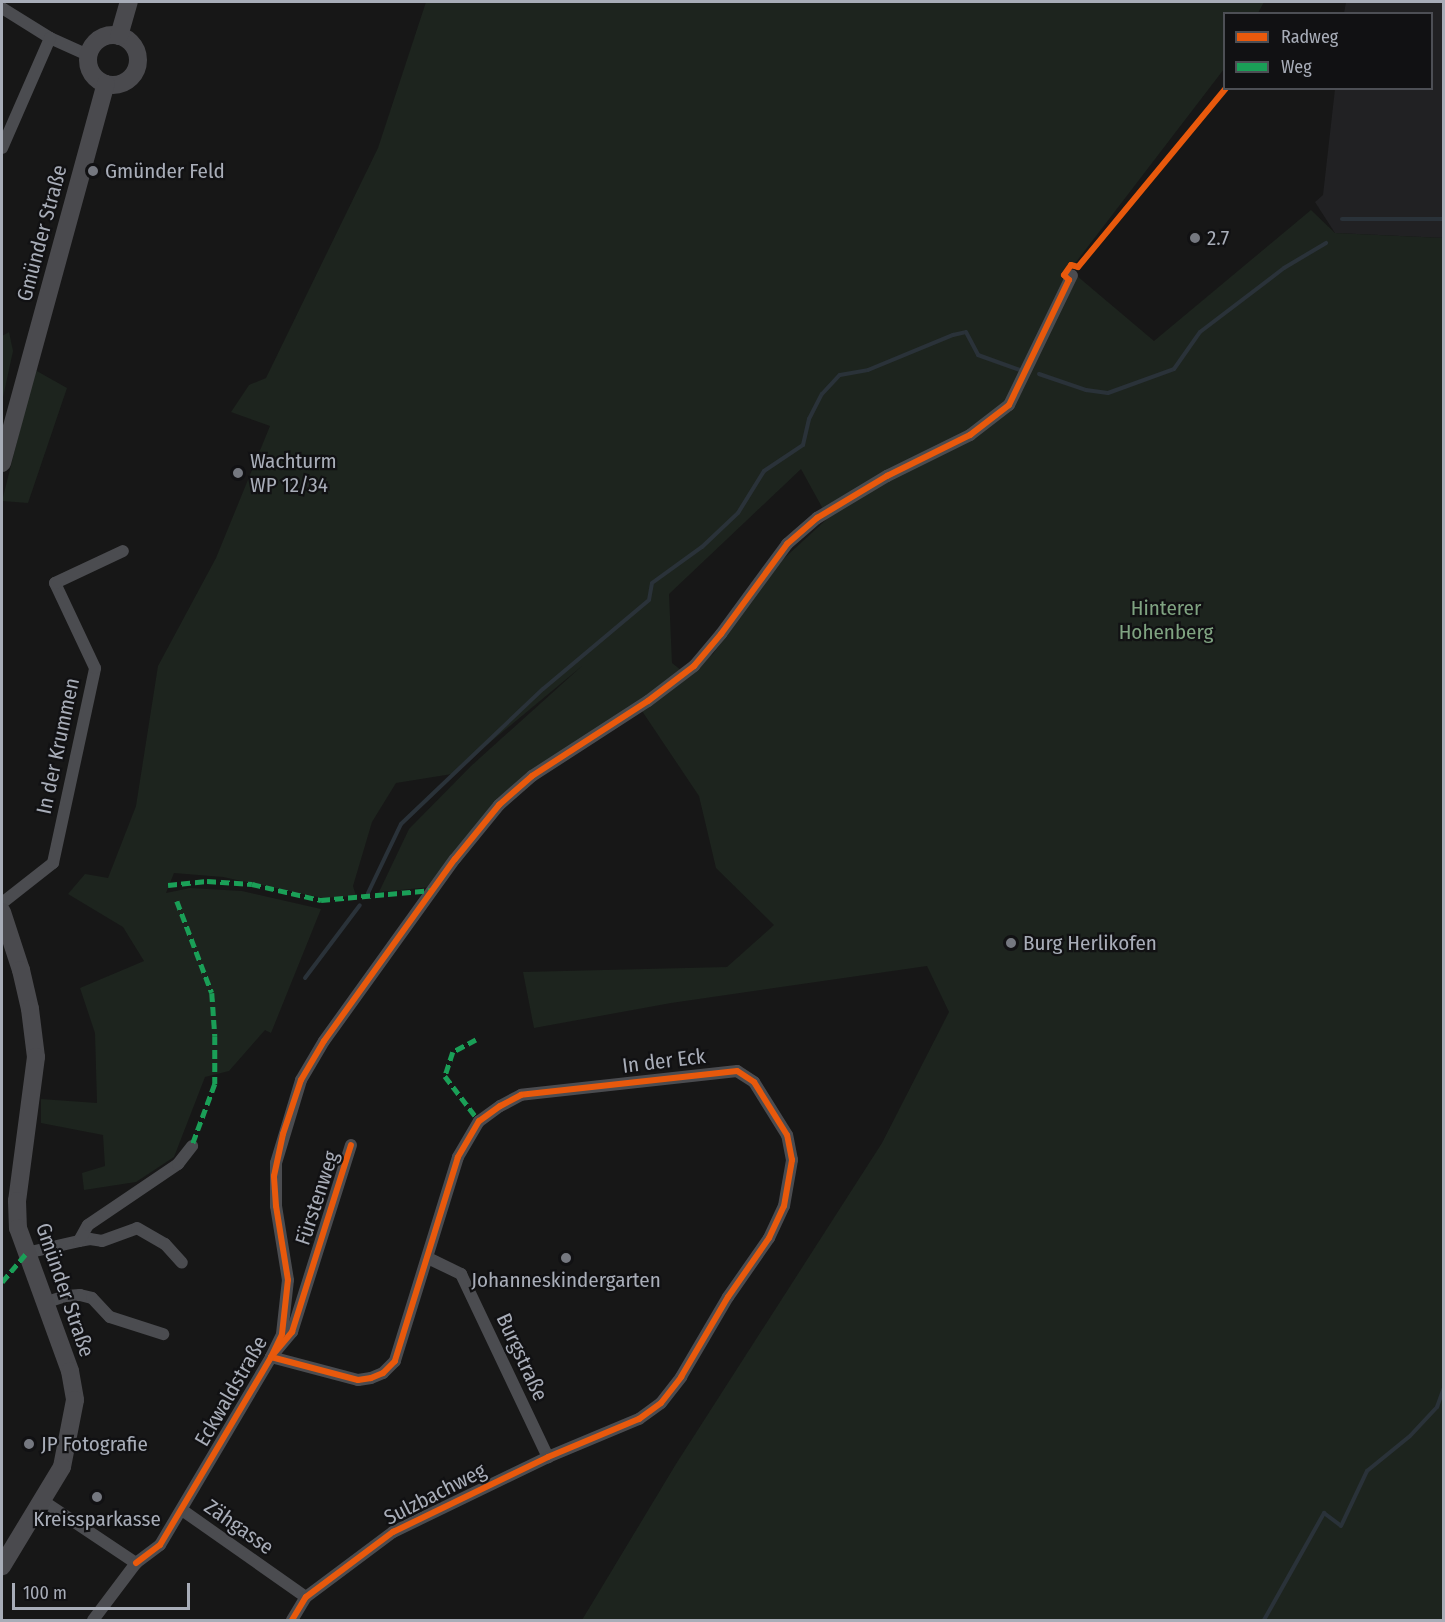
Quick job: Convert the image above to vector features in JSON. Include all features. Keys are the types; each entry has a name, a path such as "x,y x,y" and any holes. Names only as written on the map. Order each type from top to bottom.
{"main road":[{"path":"119,36 129,2"},
{"path":"119,36 133,44 138,66 134,74 122,84 106,84 94,76 88,63 88,55 91,47 103,37 119,36"},
{"name":"Gmünder Straße","path":"2,463 106,84"},
{"name":"Gmünder Straße","path":"2,912 23,980 36,1057 17,1201 18,1228 70,1371 75,1400 62,1467 2,1566"}],"street":[{"path":"2,8 50,38 88,55"},
{"path":"2,148 50,38"},
{"name":"Eckwaldstraße","path":"182,1510 282,1334 288,1280 276,1206 276,1163 301,1080 324,1041 455,859 499,805 532,776 648,701 694,666 721,634 787,544 817,518 887,476 970,435 1009,405 1072,275"},
{"name":"In der Krummen","path":"2,903 53,863 95,668 55,583 123,551"},
{"name":"In der Eck","path":"271,1357 358,1380 383,1373 394,1361 458,1157 478,1122 500,1106 521,1095 737,1071 754,1082 787,1135 792,1160 784,1206 769,1238 728,1297 681,1377 661,1403 639,1419 548,1457"},
{"name":"Fürstenweg","path":"271,1357 292,1332 351,1145"},
{"path":"79,1241 88,1225 178,1164 192,1146"},
{"path":"26,1253 90,1239 102,1241 137,1227 165,1244 182,1263"},
{"name":"Burgstraße","path":"428,1258 461,1274 548,1457"},
{"path":"44,1303 66,1296 80,1295 92,1298 110,1317 163,1334"},
{"name":"Sulzbachweg","path":"292,1620 306,1597 393,1532 548,1457"},
{"path":"43,1501 136,1563"},
{"name":"Zähgasse","path":"93,1620 136,1563 160,1545 182,1510 306,1597"}],"shaded area":[{"path":"1346,2 1443,2 1443,238 1335,233 1315,202 1323,195 1335,90 1433,90 1433,12 1344,12"}],"green space":[{"name":"Hinterer Hohenberg","path":"426,2 1264,2 1259,12 1223,12 1223,70 1070,270 1154,341 1311,210 1335,233 1443,238 1443,1620 582,1620 676,1464 882,1143 949,1012 927,966 671,1003 534,1028 523,972 727,967 774,925 716,868 699,796 642,711 713,654 779,563 828,518 801,469 669,594 672,663 682,671 535,773 431,887 379,892 409,829 471,766 582,666 452,774 396,783 372,822 353,886 356,896 323,898 223,877 174,873 166,893 190,888 242,891 321,909 271,1033 265,1030 229,1071 205,1077 174,1157 136,1182 84,1190 82,1173 105,1166 103,1135 41,1123 41,1099 97,1103 95,1033 80,988 144,961 123,927 68,894 85,874 108,878 136,806 158,666 216,558 270,426 231,412 249,385 266,378 378,148"},
{"path":"9,332 13,351 2,402 2,336"},
{"path":"35,370 67,388 28,503 2,501"}],"waterway":[{"path":"1342,219 1444,219"},
{"path":"1039,374 1086,390 1108,393 1174,369 1200,332 1284,268 1326,243"},
{"path":"368,893 401,824 543,689 649,600 652,583 702,547 738,513 764,471 803,445 809,419 822,394 840,375 868,370 953,335 966,332 978,355 1020,370"},
{"path":"305,978 360,905"},
{"path":"1264,1620 1324,1513 1341,1526 1367,1471 1410,1436 1437,1407 1444,1388"}],"marked path":[{"path":"168,885 207,881 252,884 321,900 433,890"},
{"path":"177,901 212,993 215,1036 215,1084 192,1146"},
{"path":"476,1040 453,1052 445,1076 479,1121"},
{"path":"2,1282 26,1253"}],"cycle path":[{"path":"136,1563 160,1545 271,1357 282,1334 288,1280 276,1206 274,1176 283,1134 301,1080 324,1041 455,859 499,805 532,776 648,701 694,666 721,634 787,544 817,518 887,476 970,435 1009,405 1069,280 1064,275 1071,265 1078,267 1224,90"},
{"path":"292,1620 306,1597 393,1532 548,1457 639,1419 661,1403 681,1377 728,1297 769,1238 784,1206 792,1160 787,1135 754,1082 737,1071 521,1095 479,1121 458,1157 395,1361 383,1373 358,1380 271,1357 292,1332 351,1145"}],"place":[{"name":"Gmünder Feld","path":"93,171"},
{"name":"2.7","path":"1195,238"},
{"name":"Wachturm WP 12/34","path":"238,473"},
{"name":"Burg Herlikofen","path":"1011,943"},
{"name":"Johanneskindergarten","path":"566,1258"},
{"name":"JP Fotografie","path":"29,1444"},
{"name":"Kreissparkasse","path":"97,1497"}]}
